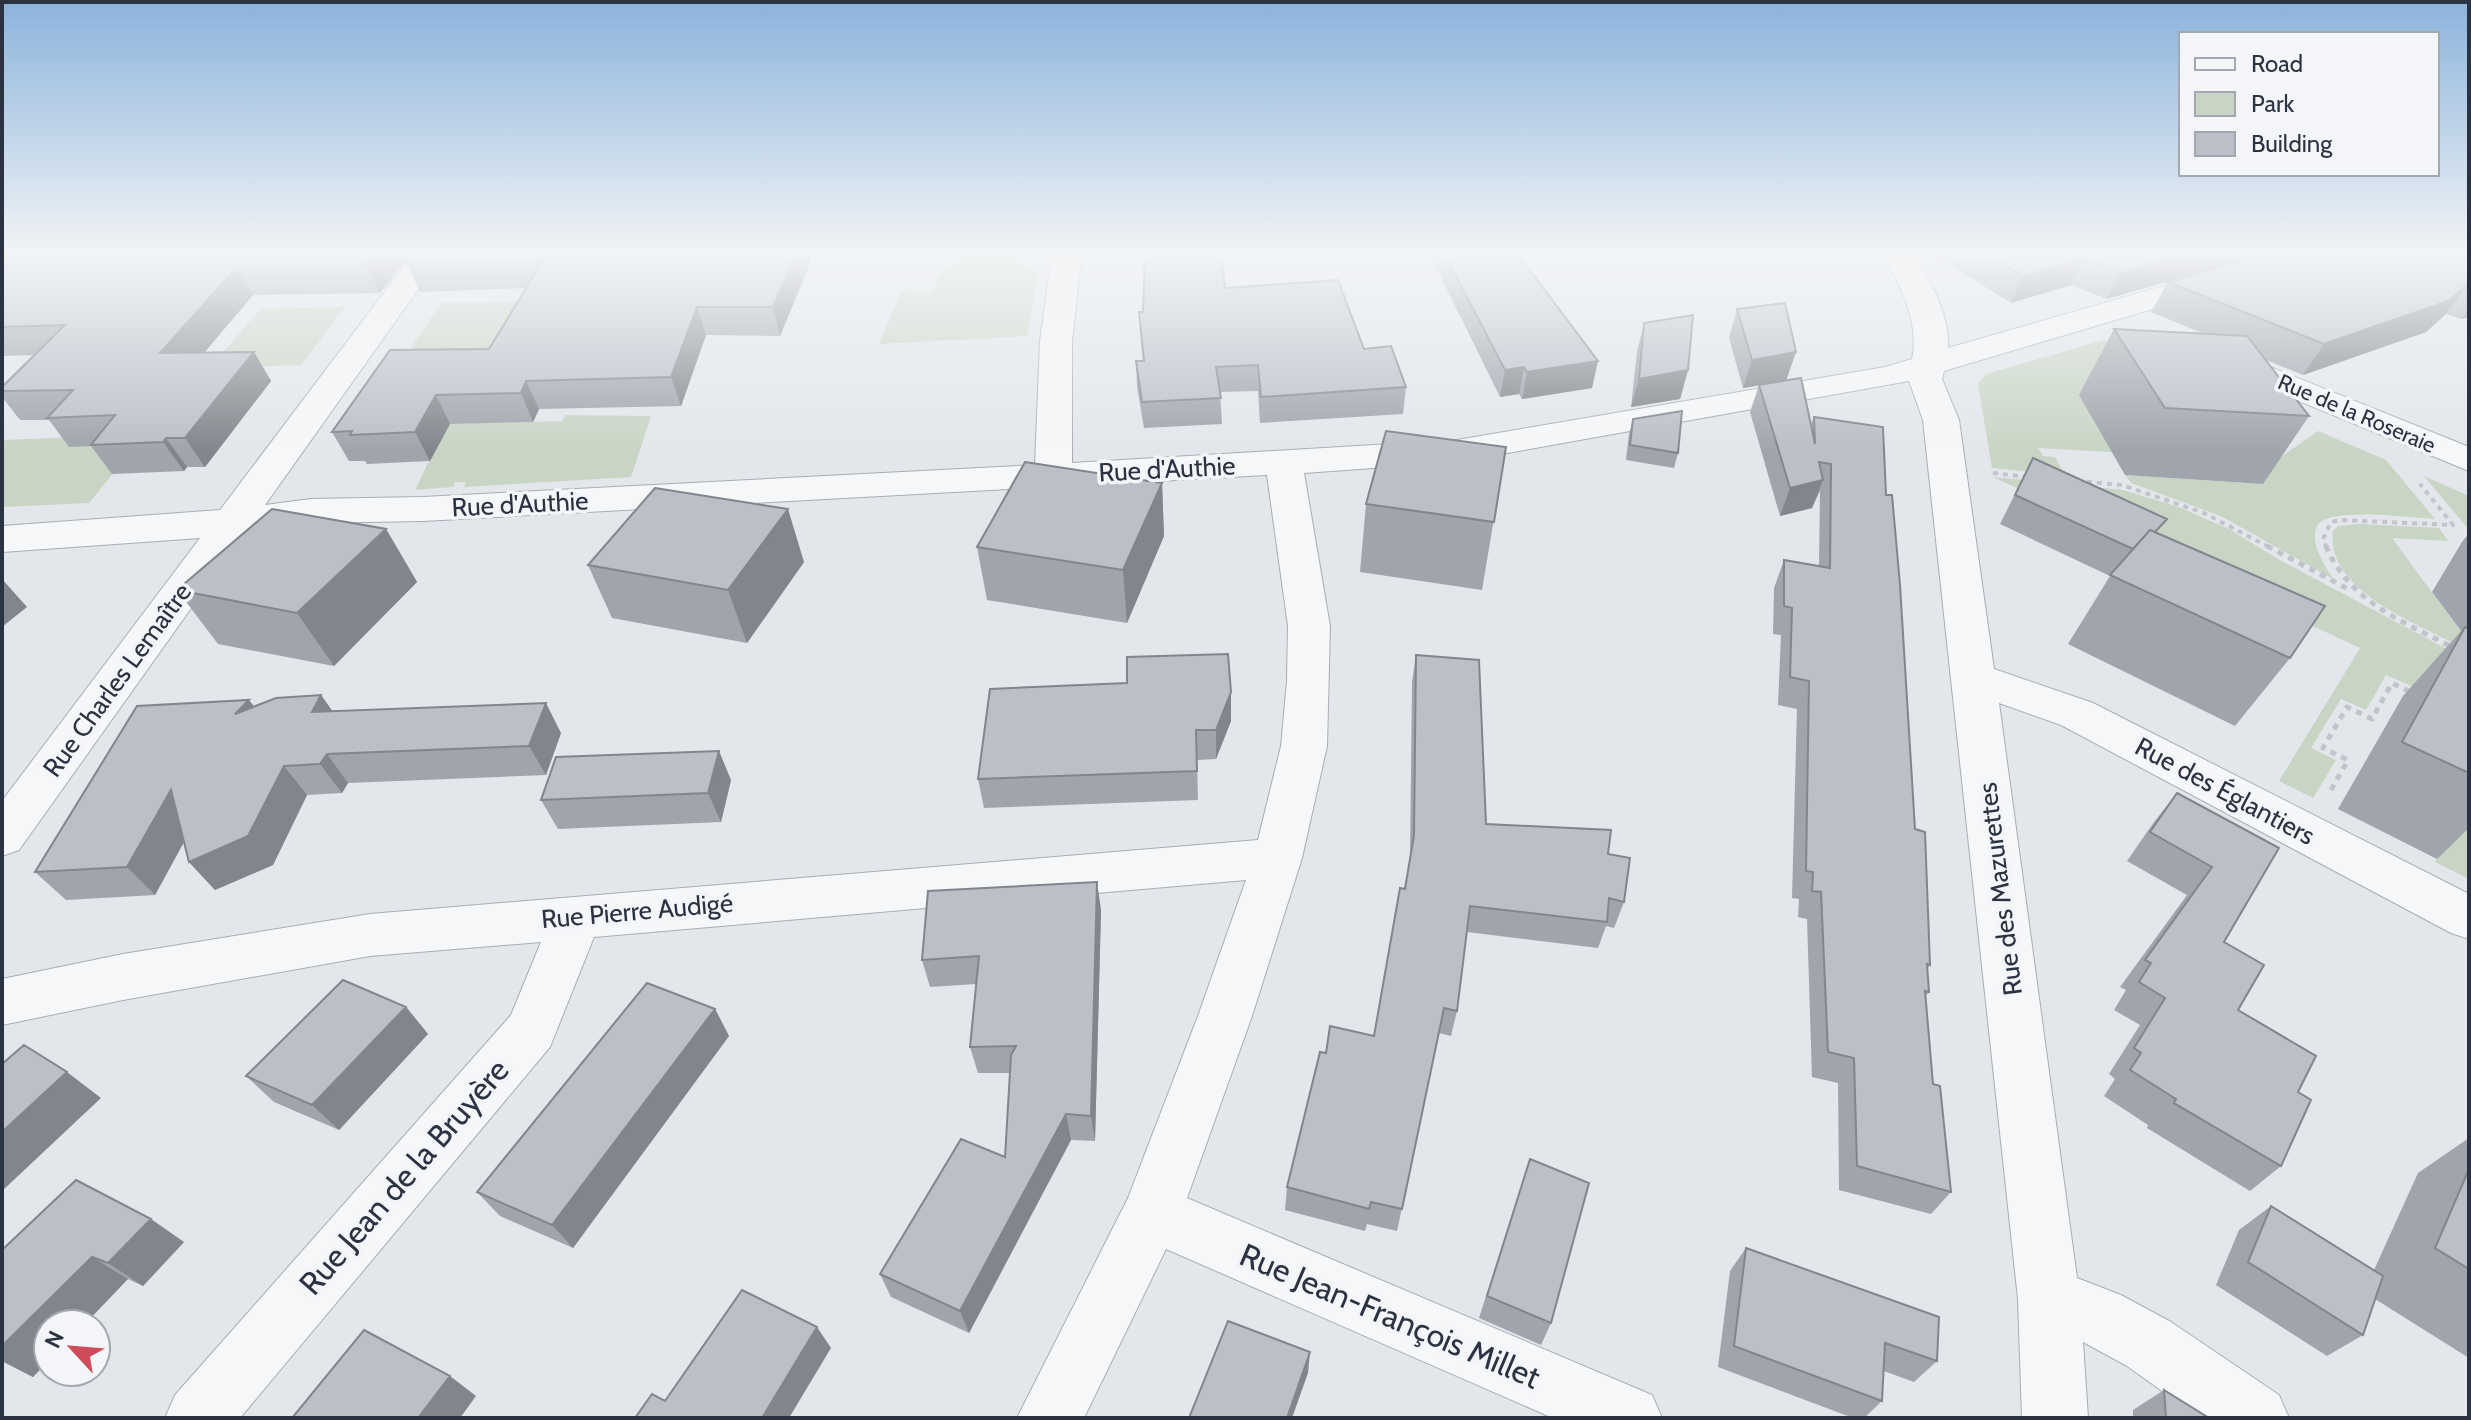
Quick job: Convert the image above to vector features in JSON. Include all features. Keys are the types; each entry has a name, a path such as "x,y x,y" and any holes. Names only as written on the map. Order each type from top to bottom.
{"street":[{"name":"Rue Charles Lemaître","path":"2,837 381,319"},
{"path":"1053,476 1059,319"},
{"name":"Rue des Mazurettes","path":"1927,319 1932,343 1925,379 1941,420 1974,678 2049,1299 2055,1418"},
{"name":"Rue d'Authie","path":"2,539 177,528 311,511 423,509 1457,451 1859,382 1929,365 2084,319"},
{"path":"2132,319 2157,330"},
{"name":"Rue de la Roseraie","path":"2199,347 2469,460"},
{"path":"1050,1418 1152,1213 1225,1016 1278,858 1304,746 1309,681 1309,626 1284,463"},
{"name":"Rue des Églantiers","path":"1974,678 2077,714 2469,918"},
{"name":"Rue Pierre Audigé","path":"2,1002 123,977 370,935 1278,858"},
{"name":"Rue Jean de la Bruyère","path":"198,1418 531,1030 577,916"},
{"name":"Rue Jean-François Millet","path":"1152,1213 1629,1418"},
{"path":"2049,1299 2099,1317 2149,1344 2256,1418"}],"path":[{"path":"1980,471 2030,477"},
{"path":"2352,591 2330,561 2323,539 2331,522 2355,520 2453,525 2413,477"},
{"path":"2070,480 2122,485 2218,519 2455,648"},
{"path":"2327,797 2348,760 2323,748 2347,707 2372,719 2392,683 2418,695"}],"green space":[{"path":"251,319 336,319 301,365 210,368"},
{"path":"430,319 518,319 493,361 401,363"},
{"path":"889,319 1030,319 1027,336 879,344"},
{"path":"2104,340 2117,346 2112,452 2038,448 2043,456 2055,457 2065,475 1992,468 1978,384 1986,374"},
{"path":"565,415 651,416 631,477 464,487 466,482 455,482 453,487 415,490 447,424 562,421"},
{"path":"2318,431 2386,460 2435,519 2353,515 2324,520 2317,526 2315,539 2319,554 2333,579 2221,516 2131,483 2125,475 2262,484 2275,461"},
{"path":"78,437 137,444 89,503 2,507 2,440"},
{"path":"2424,476 2469,496 2469,530"},
{"path":"1993,477 2123,490 2179,507 2229,529 2278,559 2469,661 2469,712 2386,675 2366,710 2341,699 2311,748 2336,760 2313,798 2279,781 2360,648"},
{"path":"2359,524 2439,528 2448,541 2392,538 2467,640 2469,651 2381,605 2344,572 2334,553 2333,531 2338,526"},
{"path":"2469,792 2469,879 2435,862"}],"building":[{"path":"2,319 190,319 160,353 254,352 185,438 91,445 115,415 47,418 73,390 2,391 2,387 65,325 2,327"},
{"path":"507,319 692,319 671,377 526,381 521,393 436,395 415,432 350,435 352,431 332,432 390,350 489,349"},
{"path":"1140,319 1353,319 1364,349 1391,346 1406,387 1261,397 1258,365 1216,367 1221,398 1142,402 1136,361 1144,361"},
{"path":"1479,319 1567,319 1598,361 1527,372 1524,367 1505,370"},
{"path":"1693,319 1688,370 1639,379 1644,323"},
{"path":"1740,319 1789,319 1796,352 1752,360"},
{"path":"2262,319 2395,319 2324,344"},
{"path":"2114,329 2247,336 2309,416 2165,408"},
{"path":"1801,378 1815,444 1814,417 1883,427 1886,495 1892,495 1900,585 1915,829 1925,832 1930,965 1927,964 1929,992 1925,991 1933,1084 1940,1086 1951,1192 1857,1166 1854,1058 1828,1052 1821,892 1812,891 1813,872 1806,871 1809,681 1790,677 1792,608 1784,606 1784,560 1830,568 1831,464 1819,462 1823,480 1790,488 1759,385"},
{"path":"1682,411 1678,453 1630,445 1633,419"},
{"path":"1386,431 1506,447 1494,522 1366,504"},
{"path":"2033,458 2167,519 2155,532 2150,530 2133,549 2015,495"},
{"path":"1025,462 1162,483 1123,570 977,547"},
{"path":"655,488 788,509 728,590 588,565"},
{"path":"272,509 386,529 297,613 177,590"},
{"path":"2150,530 2325,606 2290,658 2110,575"},
{"path":"2465,627 2469,629 2469,773 2402,742"},
{"path":"1228,654 1231,692 1216,730 1196,730 1197,771 978,779 990,689 1127,683 1127,657"},
{"path":"1416,655 1479,660 1486,824 1611,830 1608,854 1630,858 1624,902 1609,898 1607,922 1470,906 1457,1011 1444,1008 1402,1209 1371,1202 1369,1209 1287,1187 1320,1052 1326,1053 1330,1026 1374,1036 1400,888 1405,889 1414,835"},
{"path":"321,695 312,712 546,703 529,746 327,754 320,764 284,766 248,836 189,862 171,790 127,867 35,872 137,706 249,700 235,714 276,698"},
{"path":"719,751 708,793 541,800 556,757"},
{"path":"2177,793 2279,848 2224,942 2264,965 2238,1010 2316,1056 2298,1092 2311,1100 2281,1166 2174,1103 2176,1099 2130,1070 2141,1053 2134,1048 2165,998 2139,982 2151,963 2145,960 2212,867 2150,832"},
{"path":"1097,882 1091,1116 1066,1114 960,1311 880,1274 961,1139 1005,1157 1011,1055 1016,1046 970,1047 979,956 922,960 928,891"},
{"path":"343,980 406,1007 312,1105 246,1076"},
{"path":"647,983 715,1009 552,1225 477,1192"},
{"path":"24,1045 67,1072 2,1132 2,1064"},
{"path":"1530,1159 1589,1183 1551,1323 1487,1296"},
{"path":"2469,1169 2469,1269 2435,1248"},
{"path":"76,1180 151,1219 108,1263 92,1257 40,1308 32,1308 32,1316 2,1346 2,1250"},
{"path":"2271,1206 2383,1276 2363,1335 2248,1262"},
{"path":"1746,1248 1939,1317 1937,1361 1885,1343 1882,1401 1734,1346"},
{"path":"742,1290 817,1327 762,1418 635,1418 652,1394 665,1401"},
{"path":"1228,1321 1310,1352 1287,1418 1189,1418"},
{"path":"364,1330 450,1376 418,1418 292,1418"},
{"path":"2164,1390 2209,1418 2166,1418"}]}
